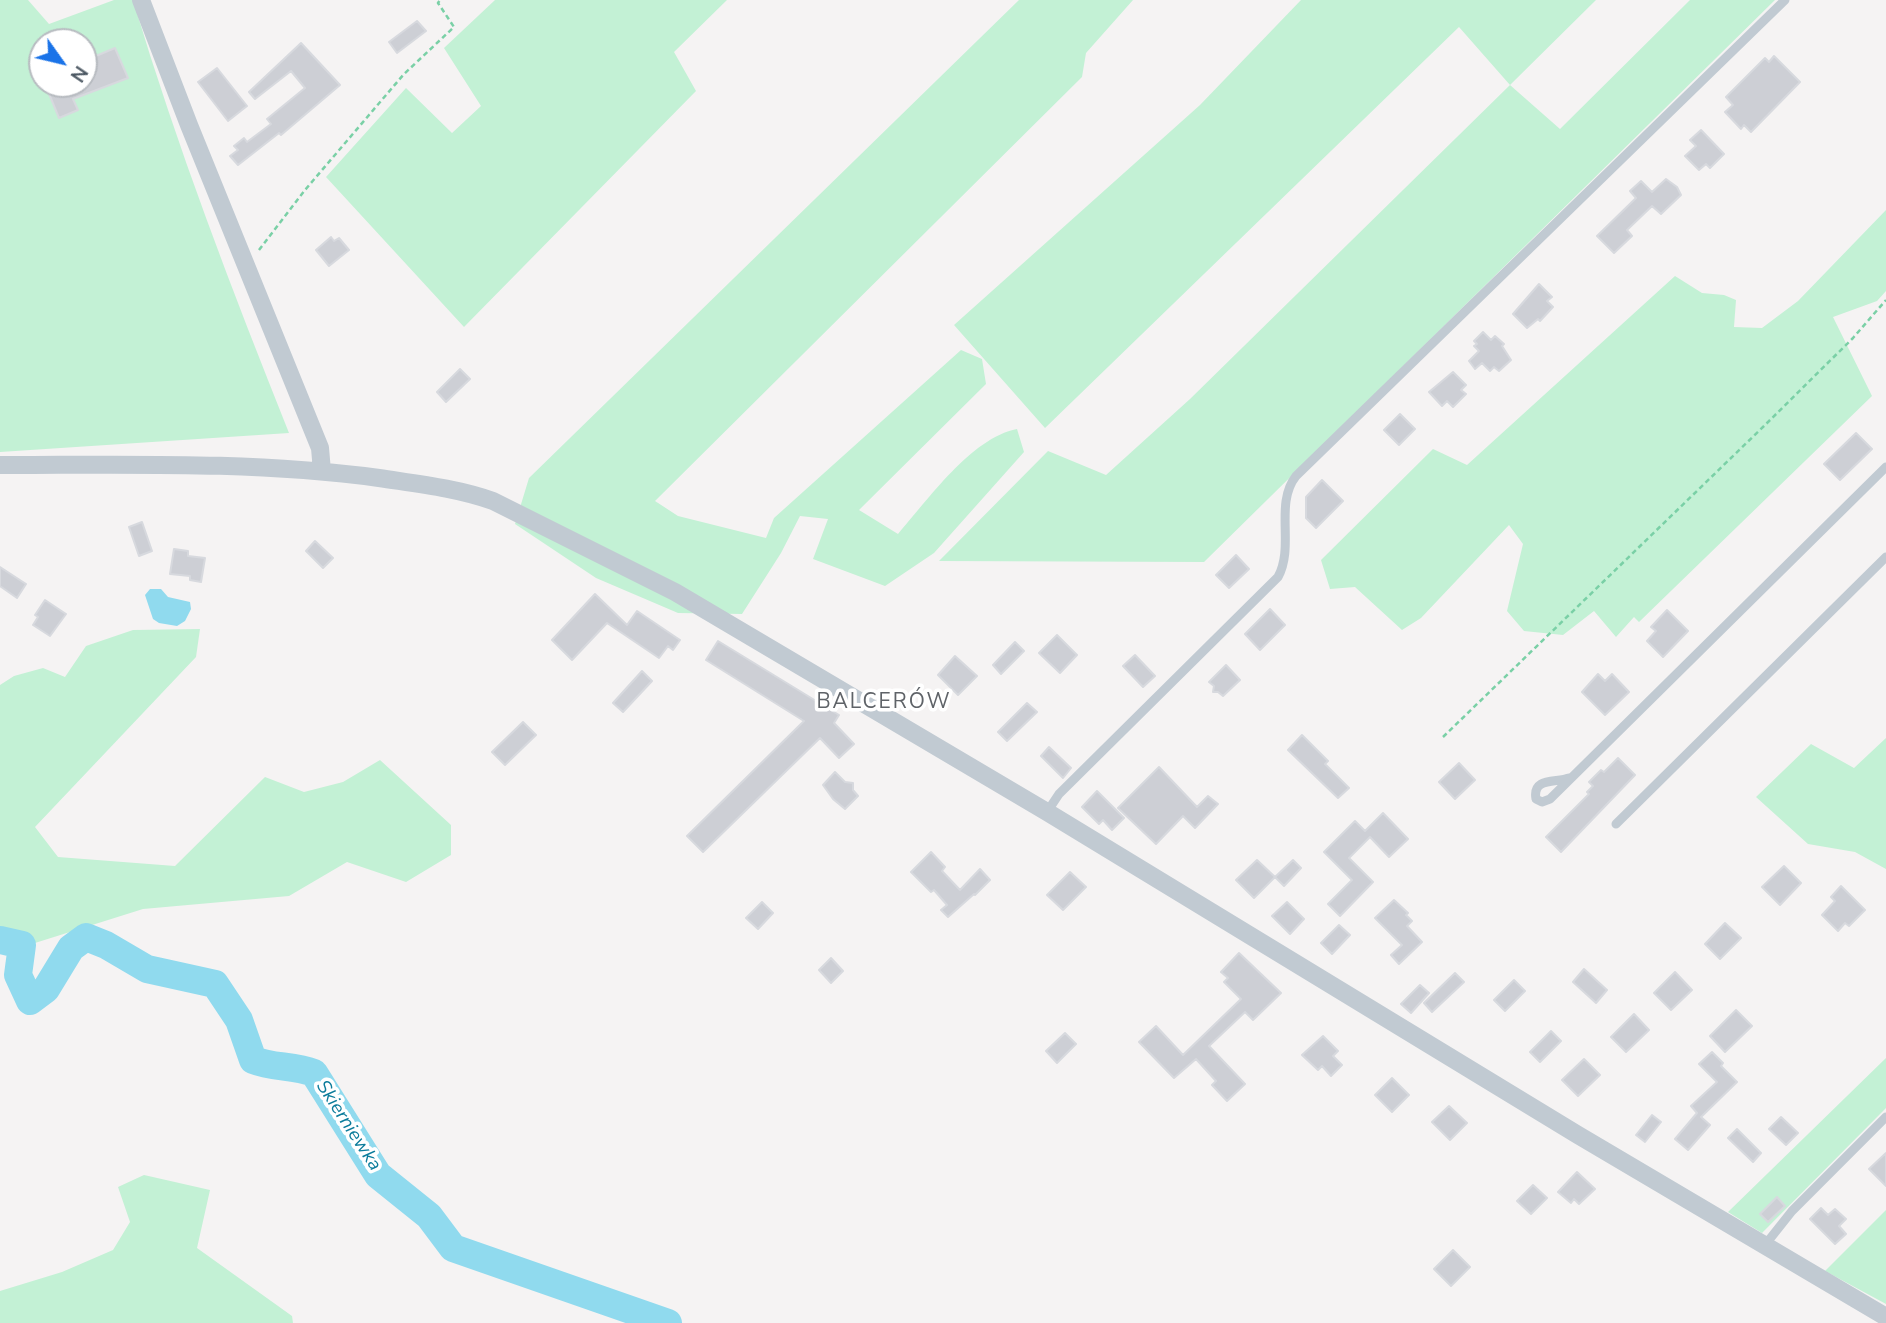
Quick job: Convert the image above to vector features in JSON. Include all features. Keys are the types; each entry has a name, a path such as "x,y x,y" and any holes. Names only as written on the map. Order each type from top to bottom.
{"street":[{"path":"141,0 320,448 322,471"},
{"path":"0,465 245,466 322,471 464,491 493,501 675,592 1047,812 1886,1317"}],"lane":[{"path":"1047,812 1059,794 1278,577 1286,557 1287,492 1296,476 1785,0"},
{"path":"1569,778 1886,467"},
{"path":"1616,824 1886,557"},
{"path":"1765,1245 1792,1211 1886,1117"}],"path":[{"path":"244,261 255,256 305,190 404,74 454,27 438,3 440,0"},
{"path":"1443,737 1765,426 1853,338 1886,300"}],"green space":[{"path":"0,0 28,0 49,24 114,0 133,0 206,218 289,433 0,452"},
{"path":"495,0 727,0 674,52 696,91 464,327 326,177 406,88 452,133 481,106 444,48"},
{"path":"1019,0 1133,0 1086,53 1082,77 655,501 678,516 766,538 774,518 961,350 982,359 986,384 859,510 898,534 967,457 983,444 1017,429 1024,452 934,553 885,586 813,559 828,519 800,516 781,553 742,614 678,613 596,578 515,524 529,478"},
{"path":"1301,0 1596,0 1510,85 1459,27 1045,428 954,325 1200,105"},
{"path":"1690,0 1775,0 1204,562 939,561 1048,451 1106,475 1190,399 1510,85 1560,129"},
{"path":"1886,210 1886,291 1877,301 1833,317 1872,396 1639,622 1634,617 1616,637 1594,611 1563,635 1524,631 1507,611 1523,544 1509,525 1421,618 1402,630 1355,587 1330,589 1321,560 1433,449 1467,465 1675,276 1702,293 1724,295 1736,300 1734,327 1762,328 1798,301"},
{"path":"200,629 196,657 35,827 58,857 175,866 265,777 304,792 343,782 380,760 451,825 451,855 406,882 347,862 289,896 143,909 0,954 0,685 14,676 43,668 65,677 86,646 133,630"},
{"path":"1886,738 1886,869 1855,852 1808,844 1756,797 1811,744 1854,768"},
{"path":"1886,1058 1886,1108 1762,1233 1728,1212"},
{"path":"144,1175 210,1190 197,1248 292,1316 293,1323 0,1323 0,1291 62,1272 113,1250 130,1222 118,1187"},
{"path":"1886,1210 1886,1304 1825,1271"}],"water":[{"path":"150,589 161,589 168,597 190,602 191,609 185,621 177,626 159,623 153,619 145,595"}],"building":[{"path":"417,21 426,31 397,53 389,42"},
{"path":"301,43 340,85 281,135 279,133 238,165 230,156 238,150 234,146 244,138 247,142 271,124 267,119 305,88 291,71 255,99 249,92"},
{"path":"115,48 128,78 98,89 98,55"},
{"path":"1774,56 1800,82 1751,132 1744,125 1741,129 1725,112 1733,105 1726,97 1765,58 1769,62"},
{"path":"217,68 247,106 228,121 198,82"},
{"path":"51,98 76,98 73,99 78,110 59,118"},
{"path":"1701,130 1724,154 1710,168 1706,164 1699,170 1685,156 1696,146 1690,140"},
{"path":"1666,179 1677,187 1681,195 1661,214 1652,206 1627,230 1632,236 1614,253 1597,236 1636,198 1630,191 1641,181 1652,192"},
{"path":"331,237 334,241 339,238 349,250 329,266 316,250"},
{"path":"1539,284 1552,297 1547,301 1553,307 1540,321 1538,319 1527,328 1513,314"},
{"path":"1483,332 1491,340 1495,336 1504,344 1502,346 1511,360 1499,371 1494,367 1490,371 1482,363 1475,369 1469,361 1479,351 1474,346 1477,344 1474,341"},
{"path":"460,369 470,379 446,402 437,392"},
{"path":"1453,372 1466,385 1461,390 1466,394 1453,407 1447,401 1442,406 1429,392"},
{"path":"1400,414 1415,429 1399,445 1384,430"},
{"path":"1856,433 1872,449 1840,480 1824,464"},
{"path":"1322,480 1343,501 1316,528 1306,518 1306,497"},
{"path":"142,522 152,551 139,556 129,527"},
{"path":"315,541 333,558 323,568 306,551"},
{"path":"174,549 188,551 188,556 205,558 201,582 190,580 190,576 170,574"},
{"path":"1236,555 1249,569 1229,588 1216,575"},
{"path":"0,567 26,584 17,598 0,586"},
{"path":"595,594 627,625 637,611 680,640 673,650 668,646 659,658 607,623 572,660 552,640"},
{"path":"45,600 66,614 50,636 33,625 38,617 35,615"},
{"path":"1270,609 1285,625 1260,650 1245,634"},
{"path":"1667,610 1688,631 1663,657 1647,641 1656,631 1651,627"},
{"path":"1057,635 1077,655 1060,673 1039,653"},
{"path":"718,641 839,715 834,723 854,744 839,758 820,738 703,852 687,836 804,721 706,660"},
{"path":"1015,642 1024,651 1001,674 993,665"},
{"path":"1135,655 1155,676 1143,687 1123,666"},
{"path":"955,656 977,676 958,695 938,675"},
{"path":"1226,665 1240,680 1223,696 1213,692 1214,686 1209,682"},
{"path":"642,671 652,681 623,712 613,703"},
{"path":"1598,674 1605,681 1612,674 1629,692 1605,715 1582,692"},
{"path":"1027,703 1037,712 1007,741 998,732"},
{"path":"523,722 536,735 505,765 492,752"},
{"path":"1302,735 1328,761 1325,764 1349,788 1338,798 1288,750"},
{"path":"1049,747 1071,768 1063,778 1041,756"},
{"path":"1618,758 1635,775 1561,852 1546,837 1589,794 1587,792 1593,786 1589,782"},
{"path":"1459,763 1475,780 1455,799 1439,782"},
{"path":"1159,767 1197,807 1208,796 1218,804 1195,828 1183,816 1156,844 1118,808"},
{"path":"835,772 845,782 853,783 853,790 858,796 845,809 823,785"},
{"path":"1097,791 1124,818 1112,830 1103,820 1099,824 1082,807"},
{"path":"1383,813 1408,839 1389,857 1370,837 1349,858 1373,882 1340,916 1328,904 1352,880 1324,852 1355,821 1365,831"},
{"path":"931,852 945,867 942,871 960,890 980,869 990,880 948,917 941,910 947,905 934,890 931,892 911,872"},
{"path":"1257,860 1275,877 1254,898 1236,880"},
{"path":"1293,860 1301,868 1284,886 1275,877"},
{"path":"1784,866 1801,883 1780,905 1762,887"},
{"path":"1070,872 1086,887 1063,910 1047,895"},
{"path":"1841,886 1865,910 1849,926 1845,923 1838,931 1822,915 1835,901 1831,897"},
{"path":"1394,900 1408,913 1406,915 1412,921 1407,926 1422,942 1399,964 1391,955 1402,945 1375,918"},
{"path":"762,902 773,913 758,929 746,918"},
{"path":"1287,902 1304,919 1290,934 1272,916"},
{"path":"1725,923 1741,938 1720,959 1705,944"},
{"path":"1339,925 1350,935 1332,954 1321,943"},
{"path":"1239,953 1281,993 1253,1020 1245,1012 1209,1046 1245,1084 1227,1101 1212,1085 1216,1081 1196,1059 1174,1078 1139,1042 1156,1026 1183,1055 1241,999 1224,982 1228,978 1221,972"},
{"path":"831,958 843,971 831,983 819,970"},
{"path":"1584,969 1607,990 1596,1003 1573,982"},
{"path":"1675,972 1692,990 1671,1010 1654,993"},
{"path":"1455,973 1464,982 1432,1012 1424,1003"},
{"path":"1514,980 1525,991 1505,1011 1494,1000"},
{"path":"1420,985 1429,993 1411,1013 1401,1004"},
{"path":"1736,1010 1752,1026 1725,1052 1710,1036"},
{"path":"1634,1014 1649,1030 1626,1052 1611,1037"},
{"path":"1551,1031 1561,1041 1540,1062 1530,1052"},
{"path":"1065,1033 1076,1044 1057,1063 1046,1051"},
{"path":"1323,1036 1338,1051 1333,1056 1342,1065 1331,1076 1322,1066 1318,1070 1302,1055"},
{"path":"1712,1052 1737,1082 1701,1117 1710,1125 1688,1150 1675,1139 1697,1113 1691,1106 1717,1082 1699,1064"},
{"path":"1584,1059 1600,1075 1578,1096 1562,1080"},
{"path":"1392,1078 1409,1095 1392,1112 1375,1095"},
{"path":"1449,1106 1467,1123 1450,1140 1432,1122"},
{"path":"1652,1115 1661,1122 1645,1142 1636,1135"},
{"path":"1781,1117 1798,1133 1786,1145 1769,1129"},
{"path":"1737,1129 1761,1153 1753,1162 1728,1138"},
{"path":"1886,1153 1886,1186 1869,1169"},
{"path":"1577,1172 1595,1189 1579,1204 1574,1199 1571,1203 1558,1192"},
{"path":"1533,1185 1547,1198 1531,1214 1517,1201"},
{"path":"1777,1197 1785,1206 1768,1222 1760,1214"},
{"path":"1821,1208 1828,1215 1835,1209 1846,1219 1839,1226 1846,1234 1835,1244 1810,1219"},
{"path":"1453,1250 1470,1267 1451,1286 1434,1269"}],"waterway":[{"name":"Skierniewka","path":"0,940 22,945 18,975 30,1001 46,989 71,948 86,937 106,945 147,969 215,984 239,1020 253,1060 314,1073 378,1175 429,1216 453,1248 668,1323"}],"district":[{"name":"BALCERÓW","path":"884,703"}]}
